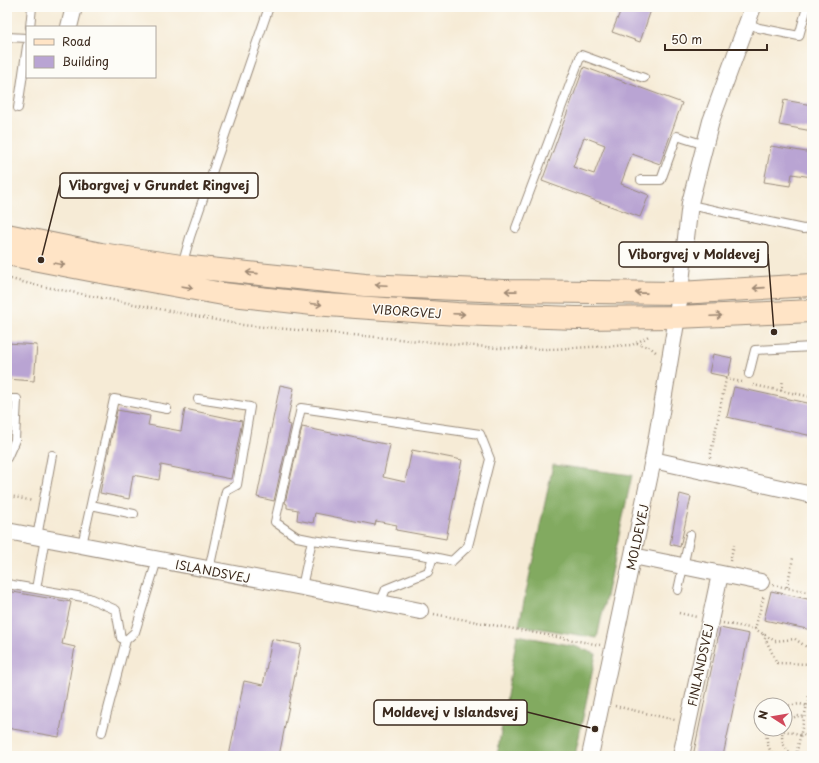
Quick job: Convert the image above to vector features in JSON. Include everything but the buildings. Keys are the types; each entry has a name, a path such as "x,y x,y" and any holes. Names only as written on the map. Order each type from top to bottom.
{"street":[{"path":"69,26 74,7"},
{"name":"MOLDEVEJ","path":"590,756 653,460 677,318 690,205 711,121 752,7"},
{"name":"VIBORGVEJ","path":"7,235 101,254 181,266 365,285 504,291 680,293 812,285"},
{"name":"VIBORGVEJ","path":"7,254 224,294 313,304 457,314 576,318 677,318 812,311"},
{"path":"653,460 812,495"},
{"name":"ISLANDSVEJ","path":"7,531 420,611"},
{"path":"633,556 764,583"},
{"name":"FINLANDSVEJ","path":"681,756 720,574"}],"lane":[{"path":"30,26 32,7"},
{"path":"181,266 269,7"},
{"path":"747,23 759,28 799,36 807,7"},
{"path":"7,37 26,38"},
{"path":"516,228 580,55 644,78"},
{"path":"18,108 26,56"},
{"path":"641,180 661,180 677,136 705,145"},
{"path":"690,205 803,229 812,228"},
{"path":"749,374 755,350 812,346"},
{"path":"7,399 17,399 15,440 7,458"},
{"path":"198,399 250,407 237,485 226,491 209,570"},
{"path":"82,545 114,400 166,409"},
{"path":"301,408 480,434 490,459 468,546 452,561 433,558 410,553 297,537 276,522 301,408"},
{"path":"36,589 43,503 52,455"},
{"path":"90,505 134,514"},
{"path":"678,590 690,535"},
{"path":"302,587 312,540"},
{"path":"380,603 386,588 428,572 433,558"},
{"path":"102,732 126,640 135,632 157,560"},
{"path":"7,584 89,598 116,610 121,638 126,640"}],"path":[{"path":"7,278 242,325 498,348 551,349 632,345 652,333"},
{"path":"707,473 726,379 812,397"},
{"path":"781,391 783,380"},
{"path":"7,493 10,496 43,503"},
{"path":"787,587 793,558"},
{"path":"755,630 764,583 812,593"},
{"path":"420,611 613,648"},
{"path":"679,613 755,630 775,641 795,639 812,649"},
{"path":"762,634 777,663 812,664"},
{"path":"796,755 812,682"},
{"path":"601,703 688,723"},
{"path":"793,705 800,704 812,707"},
{"path":"793,718 797,716 804,717"},
{"path":"793,732 812,737"},
{"path":"766,737 768,747 774,756"},
{"path":"782,737 784,747 789,752 796,755 807,756 812,754"}],"green space":[{"path":"553,465 632,475 597,638 519,625"},
{"path":"517,635 574,646 596,654 575,756 497,756"}],"place":[{"name":"Viborgvej v Grundet Ringvej","path":"41,260"},
{"name":"Viborgvej v Moldevej","path":"774,332"},
{"name":"Moldevej v Islandsvej","path":"595,729"}]}
